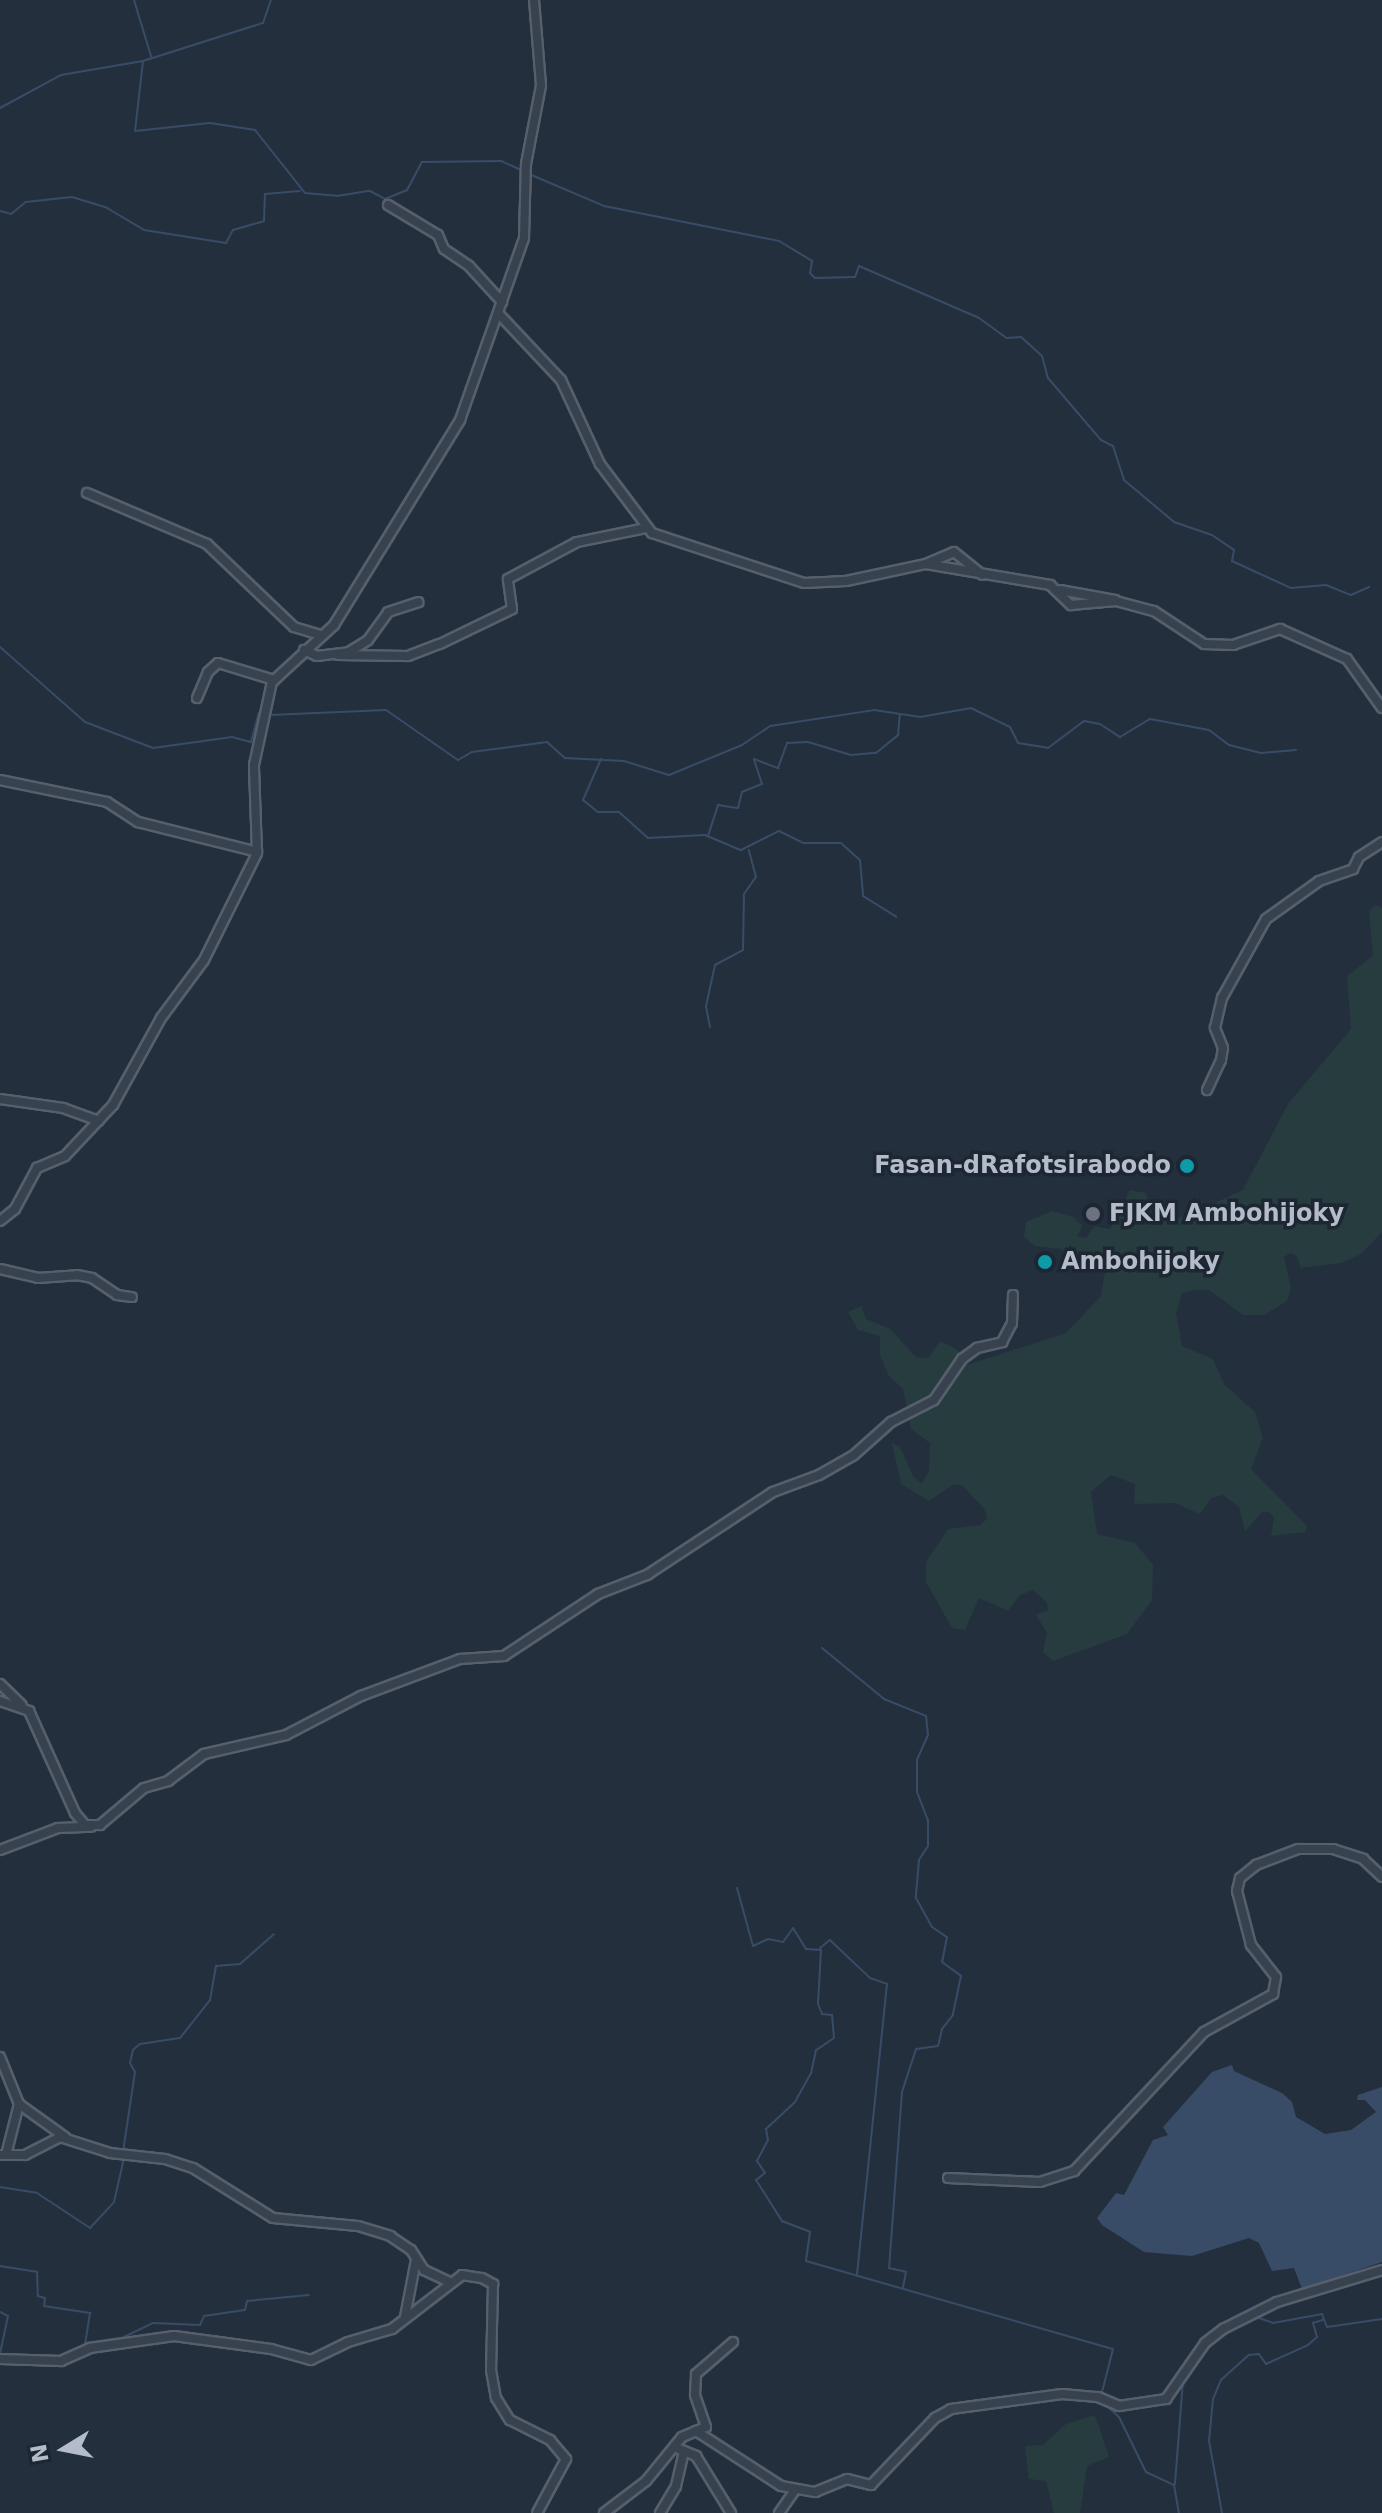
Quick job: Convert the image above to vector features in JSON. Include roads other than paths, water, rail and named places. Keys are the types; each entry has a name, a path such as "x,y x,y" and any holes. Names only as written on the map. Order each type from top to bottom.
{"street":[{"path":"0,1221 15,1209 37,1168 65,1156 99,1121 161,1018 204,960 257,852 253,781 264,714 274,680 334,625 453,432 524,238 524,178 541,85 534,0"},
{"path":"388,205 438,235 444,249 469,266 502,302"},
{"path":"498,313 561,380 600,464 646,528"},
{"path":"87,493 207,544 294,627 320,635"},
{"path":"304,650 338,655 408,656 512,609 508,579 577,542 646,528 804,583 836,583 926,564 954,552 983,575"},
{"path":"926,564 1028,580 1060,590 1071,605 1116,601 1163,615 1204,644 1233,645 1288,631 1347,659 1382,708"},
{"path":"338,655 368,640 388,612 418,602"},
{"path":"197,698 208,672 218,663 274,680"},
{"path":"0,780 107,802 138,822 227,840 257,852"},
{"path":"1207,1090 1221,1060 1223,1048 1215,1028 1222,998 1266,919 1319,881 1353,869 1359,857 1382,842"},
{"path":"0,1099 35,1102 99,1121"},
{"path":"0,1269 38,1278 77,1275 117,1295 132,1297"},
{"path":"0,1850 58,1828 91,1827 204,1754 286,1735 361,1696 460,1659 491,1660 521,1648 598,1594 647,1575 773,1492 819,1475 891,1422 934,1400 962,1359 977,1348 1002,1342 1012,1323 1013,1295"},
{"path":"0,1684 40,1729 75,1813 91,1827"},
{"path":"0,1701 22,1706"},
{"path":"948,2178 1040,2182 1065,2176 1097,2150 1204,2032 1273,1994 1276,1977 1251,1945 1237,1891 1240,1878 1256,1865 1298,1849 1333,1849 1363,1859 1382,1877"},
{"path":"0,2057 19,2104 66,2138 84,2147 193,2168 273,2218 358,2226 390,2236 416,2258 424,2270 450,2282"},
{"path":"19,2104 3,2155 25,2155 52,2138 66,2138"},
{"path":"405,2317 416,2258"},
{"path":"696,2431 765,2479 795,2490 815,2492 847,2479 871,2485 935,2418 951,2409 1012,2405 1062,2394 1100,2398 1119,2406 1166,2399 1205,2343 1223,2329 1277,2302 1382,2270"},
{"path":"0,2359 61,2361 90,2348 174,2336 290,2352 311,2360 348,2342 392,2329 462,2275 493,2284 491,2370 496,2398 510,2420 563,2450 561,2471 538,2503 537,2513"},
{"path":"604,2513 624,2502 674,2447 707,2422 695,2395 696,2374 733,2342"},
{"path":"674,2447 696,2456 731,2513"},
{"path":"660,2513 676,2486 684,2451"},
{"path":"779,2513 795,2490"}],"water":[{"path":"1232,2065 1234,2071 1282,2093 1292,2102 1296,2117 1325,2134 1351,2130 1376,2112 1365,2100 1357,2100 1358,2095 1382,2087 1382,2262 1302,2289 1294,2268 1272,2271 1259,2243 1249,2238 1192,2256 1144,2252 1102,2225 1097,2218 1116,2193 1124,2195 1153,2140 1168,2135 1163,2127 1212,2072"}],"waterway":[{"path":"134,0 151,56"},
{"path":"0,108 61,75 143,61 263,23 271,0"},
{"path":"143,61 135,131 210,123 255,130 305,193 337,196 370,191 385,199 407,190 422,162 501,161 523,171"},
{"path":"529,174 604,206 779,241 812,261 810,273 815,278 855,277 859,266 979,318 1007,338 1021,337 1042,356 1048,378 1101,440 1113,446 1124,480 1174,522 1212,535 1234,550 1232,561 1291,588 1326,585 1351,595 1369,587"},
{"path":"0,211 11,214 26,202 72,197 107,208 144,230 226,243 233,230 264,221 265,194 300,191"},
{"path":"0,647 85,722 153,748 232,737 251,742 259,713 264,714"},
{"path":"270,715 386,710 458,760 472,752 547,742 565,758 624,761 669,775 742,745 770,726 874,710 920,717 971,708 1010,727 1018,743 1048,748 1084,721 1100,724 1120,737 1150,719 1209,730 1229,745 1261,753 1296,750"},
{"path":"708,836 718,805 738,808 742,792 762,784 754,759 778,768 787,743 808,742 851,755 876,753 898,735 900,714"},
{"path":"601,759 583,800 598,812 619,812 648,838 705,835 741,850 779,831 804,843 841,843 860,860 863,896 896,917"},
{"path":"710,1027 706,1006 715,965 743,950 744,894 756,877 749,850"},
{"path":"822,1648 884,1699 926,1716 928,1735 917,1760 917,1792 928,1820 928,1846 919,1860 916,1898 932,1927 947,1937 942,1962 961,1976 953,2015 942,2029 938,2046 916,2049 902,2092 889,2268 906,2272 903,2288"},
{"path":"737,1888 753,1946 768,1939 783,1942 793,1928 806,1949 821,1950 818,2004 822,2014 832,2015 834,2038 816,2050 811,2073 795,2102 766,2129 768,2140 757,2161 765,2173 756,2180 782,2221 810,2232 806,2261 1113,2349 1101,2396"},
{"path":"123,2152 135,2072 130,2063 133,2050 140,2044 180,2038 210,2000 216,1966 240,1964 274,1934"},
{"path":"820,1948 830,1940 870,1978 887,1984 857,2275"},
{"path":"0,2187 37,2193 90,2228 114,2202 124,2158"},
{"path":"0,2266 37,2272 38,2296 45,2298 44,2306 90,2313 85,2343 122,2338 153,2323 200,2325 204,2316 245,2310 247,2301 309,2295"},
{"path":"0,2312 8,2316 0,2353"},
{"path":"1256,2317 1273,2323 1322,2314 1327,2327 1382,2319"},
{"path":"1222,2513 1209,2441 1213,2399 1221,2380 1249,2355 1259,2354 1266,2364 1308,2345 1317,2337 1313,2323 1323,2320"},
{"path":"1175,2484 1183,2380"},
{"path":"1105,2404 1119,2417 1146,2472 1174,2485 1179,2513"}],"place":[{"name":"Fasan-dRafotsirabodo","path":"1187,1166"},
{"name":"FJKM Ambohijoky","path":"1093,1214"},
{"name":"Ambohijoky","path":"1045,1262"}]}
